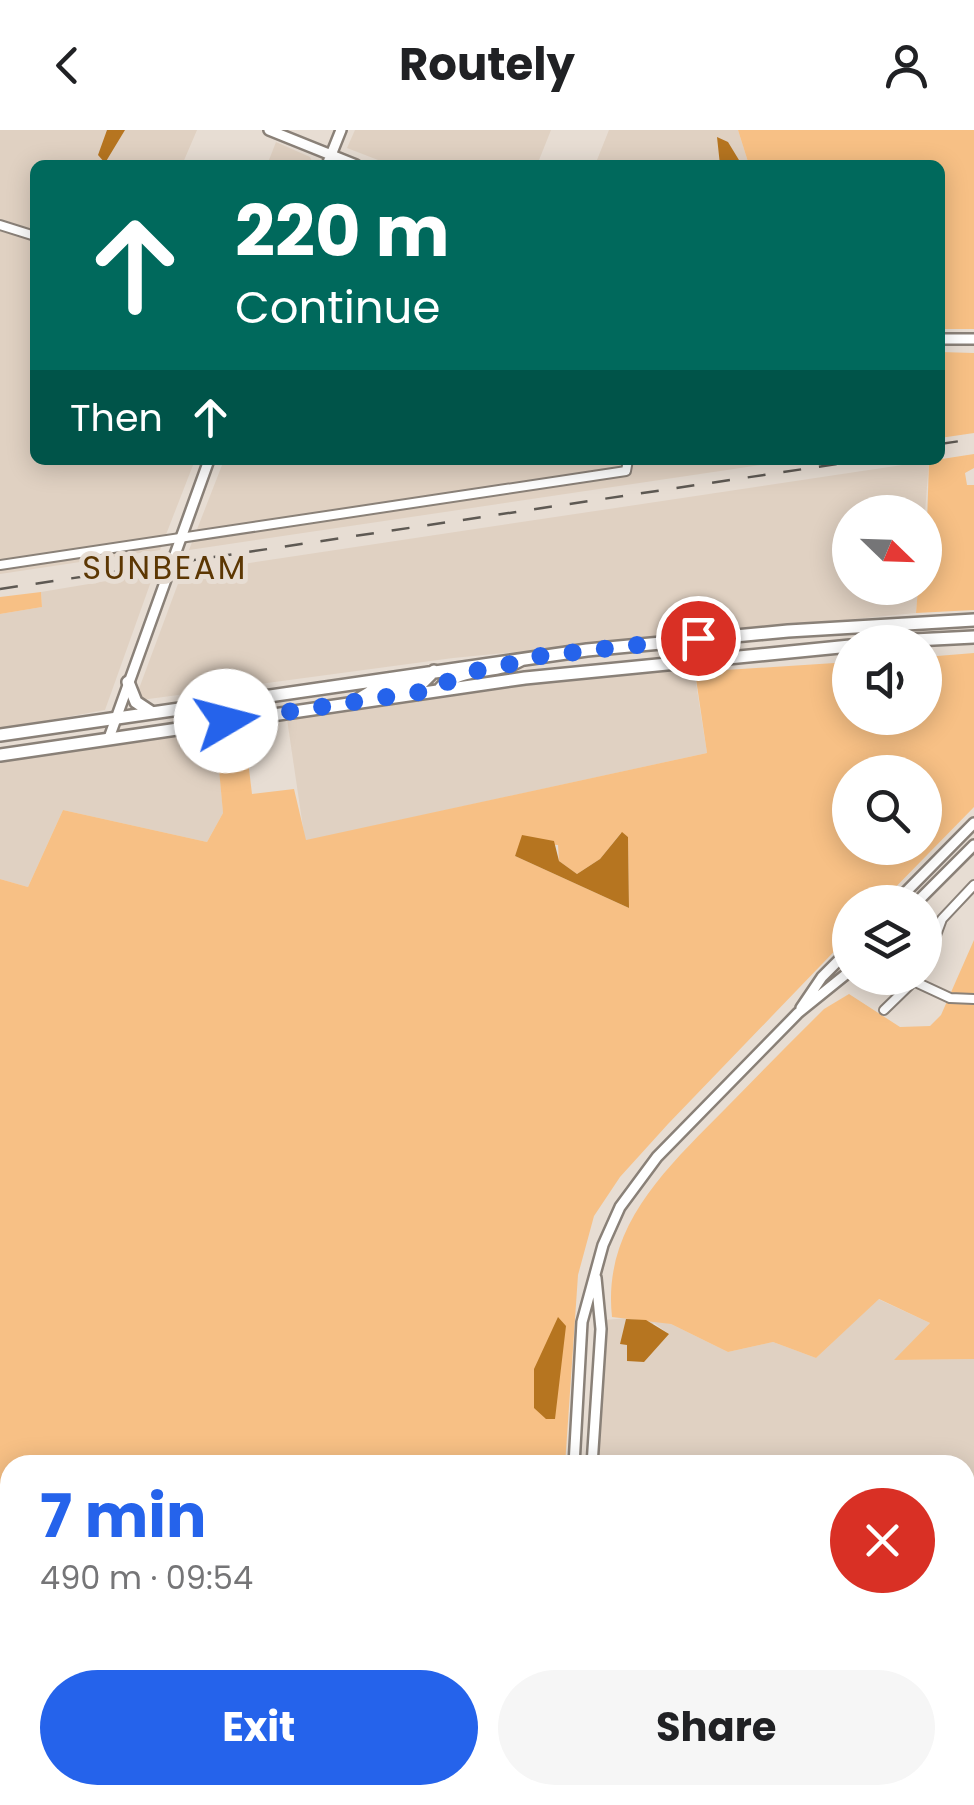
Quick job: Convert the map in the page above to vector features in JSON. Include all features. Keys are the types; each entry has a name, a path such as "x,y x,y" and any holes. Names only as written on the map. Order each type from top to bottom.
{"main road":[{"path":"0,735 524,658 663,642 974,620"},
{"path":"942,639 974,638"},
{"path":"663,642 665,662"},
{"path":"0,755 440,689 665,662 832,648"},
{"path":"440,689 457,675 506,669 524,658"},
{"path":"356,702 374,690 422,683 434,670"},
{"path":"128,682 136,702 151,712"}],"street":[{"path":"269,130 329,160 341,130"},
{"path":"0,226 30,235"},
{"path":"945,339 974,340"},
{"path":"109,738 207,465"},
{"path":"0,565 626,471 628,465"},
{"path":"913,885 974,822"},
{"path":"934,885 974,844"},
{"path":"942,919 974,884"},
{"path":"798,1013 832,967"},
{"path":"575,1455 582,1322 620,1207 656,1157 798,1013 832,986"},
{"path":"942,994 950,998 974,998"},
{"path":"884,1010 898,995"},
{"path":"593,1455 601,1328 595,1275"}],"shaded area":[{"path":"0,130 197,130 184,160 30,160 30,465 193,465 160,550 0,574"},
{"path":"107,130 125,130 107,160 98,155"},
{"path":"355,130 551,130 539,160 378,160 347,148"},
{"path":"609,130 738,130 747,160 597,160"},
{"path":"738,130 974,130 974,329 945,329 945,160 747,160"},
{"path":"717,137 728,142 739,160 719,160"},
{"path":"276,142 312,160 269,160"},
{"path":"945,352 974,353 974,433 945,437"},
{"path":"974,454 974,468 965,473 967,485 974,485 974,610 916,613 917,605 942,605 942,495 928,495 929,465 945,465 945,459"},
{"path":"222,465 761,465 189,550"},
{"path":"902,465 929,465 926,495 832,495 832,605 917,605 916,613 453,658 141,700 137,694 182,573"},
{"path":"154,573 105,710 0,729 0,614 42,607 41,592"},
{"path":"41,592 42,607 0,614 0,597"},
{"path":"974,653 974,807 942,840 942,755 832,755 832,865 917,865 898,885 832,885 832,954 668,1124 620,1177 594,1216 578,1275 566,1455 0,1455 0,879 28,887 63,810 207,842 223,813 216,736 244,727 252,794 294,789 306,840 707,753 695,672 832,663 832,735 942,735 942,656","holes":["621,833 628,837 629,908 515,856 520,844 558,845 559,861 577,874 600,859"]},
{"path":"693,664 707,753 305,841 287,719 548,680"},
{"path":"216,728 223,813 207,842 63,810 28,887 0,879 0,762"},
{"path":"622,832 628,837 629,908 515,856 522,835 554,841 559,861 577,874 600,859"},
{"path":"974,940 974,1359 894,1360 930,1323 879,1299 816,1358 773,1342 728,1352 671,1324 612,1317 617,1254 643,1201 682,1153 824,1009 851,995 900,1027 930,1026 941,1015"},
{"path":"878,1299 930,1323 895,1360 974,1359 974,1455 597,1455 604,1320 641,1317 671,1324 728,1352 773,1342 816,1358","holes":["654,1323 669,1334 627,1361 627,1345"]},
{"path":"558,1317 566,1326 555,1419 546,1419 534,1408 534,1369"},
{"path":"626,1319 646,1320 669,1334 644,1362 627,1361 627,1345 620,1344"}],"railway":[{"path":"945,443 974,439"},
{"path":"0,589 831,465"}],"district":[{"name":"SUNBEAM","path":"165,568"}],"route":[{"path":"226,721 440,689 457,675 506,669 524,658 698,638"}]}
